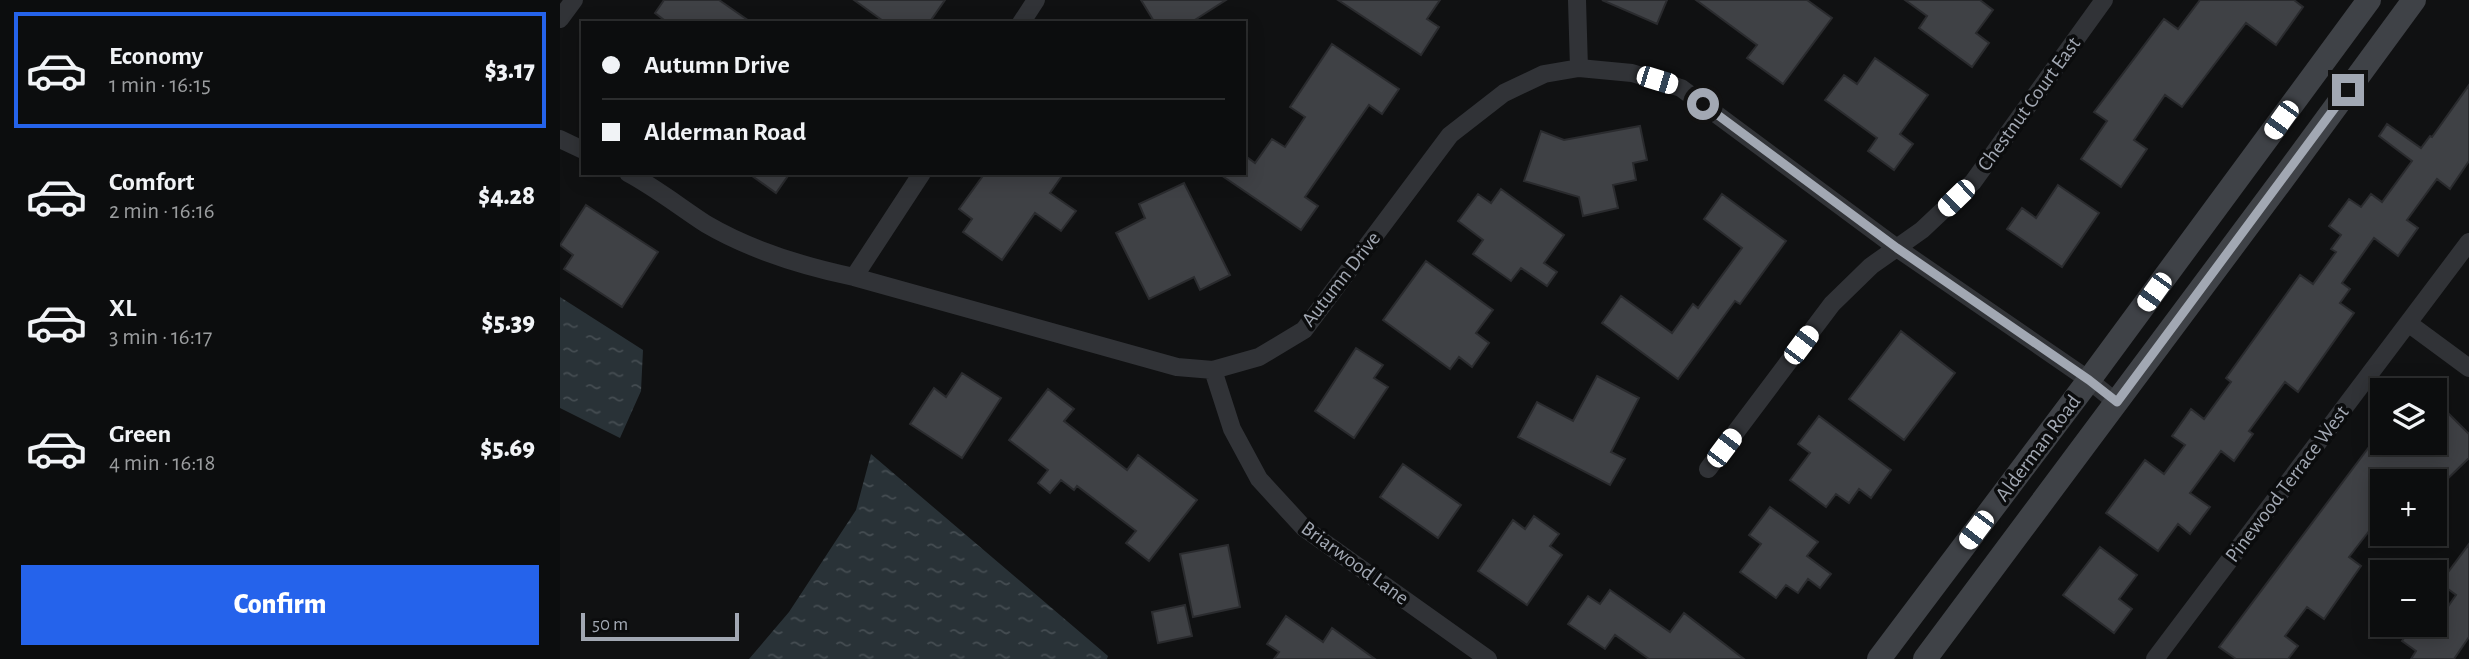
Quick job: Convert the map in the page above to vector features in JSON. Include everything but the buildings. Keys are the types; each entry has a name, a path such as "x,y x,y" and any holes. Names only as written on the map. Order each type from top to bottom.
{"main road":[{"name":"Alderman Road","path":"1879,659 2369,0"},
{"name":"Alderman Road","path":"1925,659 2414,0"}],"street":[{"path":"560,19 574,0"},
{"path":"1022,21 1036,0"},
{"path":"1577,0 1578,68"},
{"name":"Chestnut Court East","path":"1708,469 1832,304 1871,266 1922,230 1973,182 2104,0"},
{"name":"Autumn Drive","path":"631,175 707,224 756,249 807,268 854,277 1177,367 1213,370 1259,357 1304,330 1450,135 1504,93 1544,74 1578,68 1632,73 1681,88 1897,248"},
{"path":"560,139 581,149"},
{"path":"854,277 921,175"},
{"name":"Pinewood Terrace West","path":"2155,659 2469,242"},
{"path":"1897,248 2117,402"},
{"path":"2408,323 2469,368"},
{"name":"Briarwood Lane","path":"1213,370 1232,429 1259,479 1304,528 1488,659"}],"water":[{"path":"560,297 643,350 641,391 620,438 560,408"},
{"path":"871,454 1108,656 1107,659 749,659 789,612 856,510"}],"route":[{"path":"1703,104 1897,248 2117,402 2348,90"}]}
